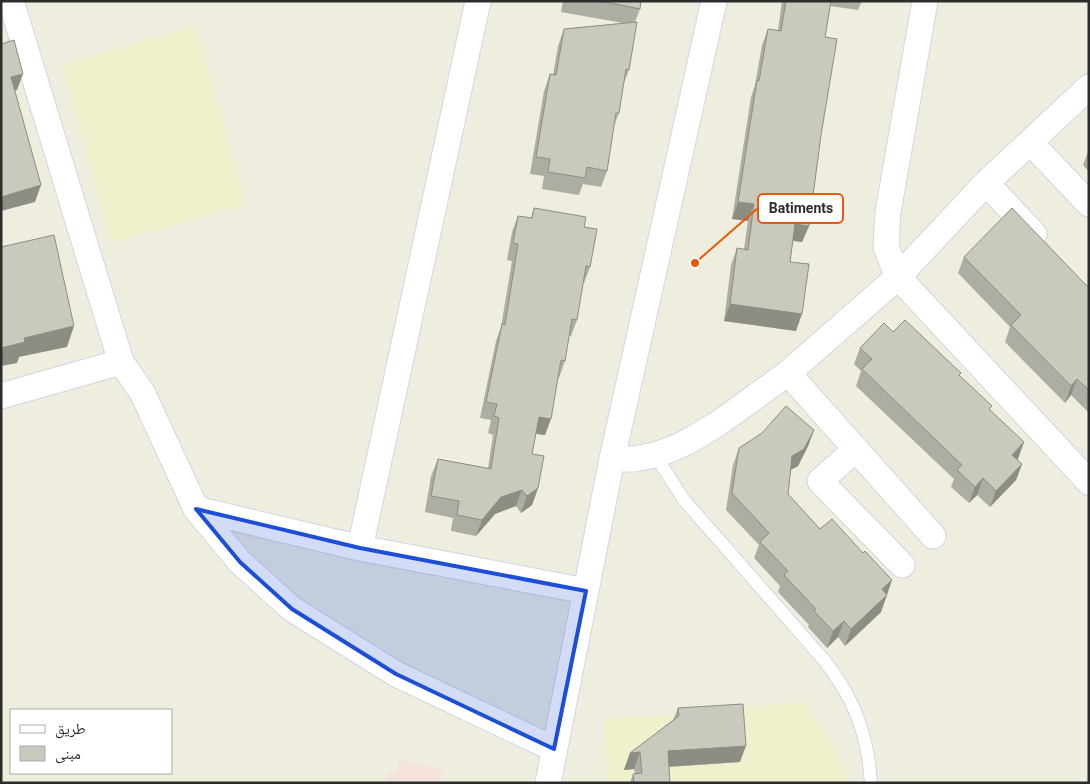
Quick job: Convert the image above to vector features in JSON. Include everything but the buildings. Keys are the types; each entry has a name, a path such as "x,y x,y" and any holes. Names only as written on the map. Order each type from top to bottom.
{"street":[{"path":"11,1 121,362 142,392 196,509 240,562 292,610 396,674 554,749"},
{"path":"360,548 478,1"},
{"path":"548,783 612,459 714,1"},
{"path":"925,1 888,212 886,247 898,277 1089,482"},
{"path":"612,459 655,455 672,449 704,433 788,373 898,277 986,183 1089,87"},
{"path":"1030,142 1089,204"},
{"path":"986,183 1048,248"},
{"path":"1,396 121,362"},
{"path":"788,373 933,536"},
{"path":"856,449 820,482 902,565"},
{"path":"196,509 360,548 586,591"}],"lane":[{"path":"655,455 684,500 824,660 840,681 853,704 862,728 868,753 871,783"}],"highlighted area":[{"path":"196,509 360,548 586,591 554,749 396,674 292,609 240,562"}],"shaded area":[{"path":"196,26 246,205 111,243 62,65"},
{"path":"805,702 844,764 846,783 608,783 603,720"},
{"path":"399,760 442,770 439,783 385,783 388,772 396,773"}],"place":[{"name":"Batiments","path":"695,263"}]}
